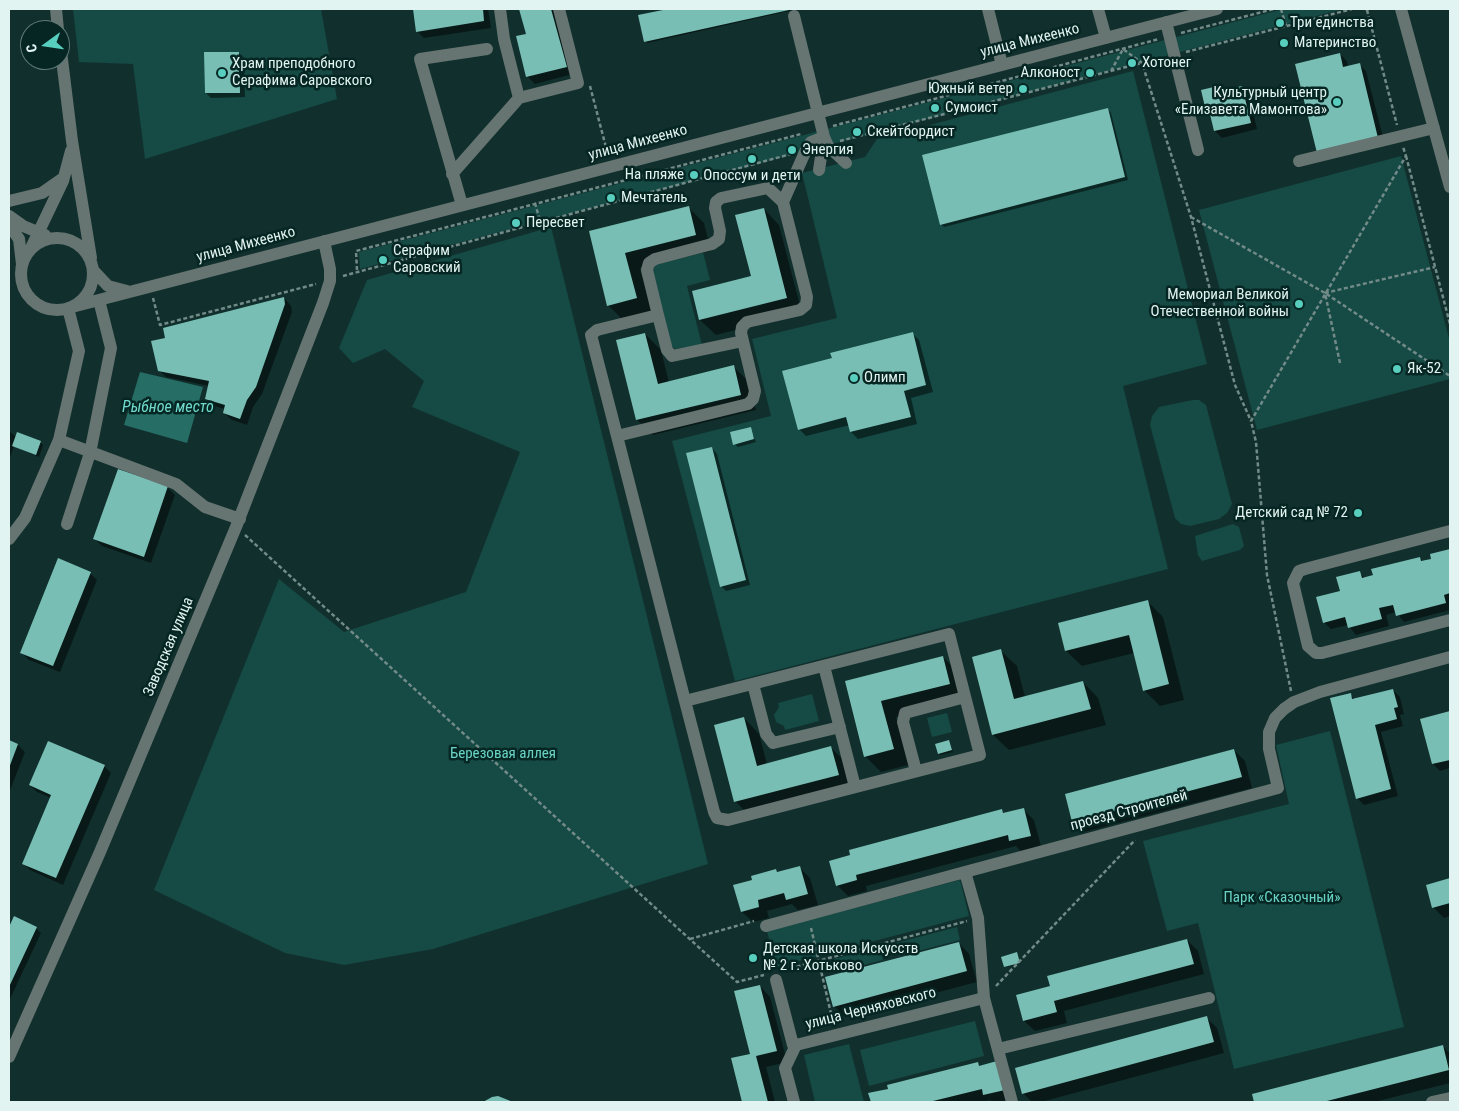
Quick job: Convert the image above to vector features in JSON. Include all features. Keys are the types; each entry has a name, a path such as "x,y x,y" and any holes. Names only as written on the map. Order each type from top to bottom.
{"street":[{"path":"500,9 504,38 519,98"},
{"path":"452,174 519,98 578,83 559,9"},
{"path":"988,9 1002,65"},
{"path":"1098,9 1106,38"},
{"name":"улица Михеенко","path":"68,308 1217,9"},
{"path":"1401,9 1450,187"},
{"path":"794,16 824,137 828,146 846,163"},
{"path":"1166,22 1198,150"},
{"path":"462,205 420,59 487,49"},
{"path":"9,225 21,245 18,278 31,298 39,305 48,309 68,308 79,302 87,293 92,282 92,266 72,141 63,70"},
{"path":"1299,161 1434,128"},
{"path":"819,170 824,137"},
{"path":"784,202 806,150 811,142 824,137"},
{"path":"18,278 66,173 72,141"},
{"path":"9,202 42,192 55,185 66,173"},
{"path":"616,436 748,404 754,399 755,391 743,341 742,327 748,322 800,310 806,305 807,297 784,202 773,190 763,187 721,198 716,202 715,208 720,231 719,239 712,244 655,259 649,263 647,270 667,350 672,356 743,341"},
{"path":"9,216 38,234 60,238 79,246 102,281 113,289 134,291"},
{"path":"29,252 37,244 48,239 60,238"},
{"name":"Заводская улица","path":"9,1057 100,852 238,523 323,303 330,281 330,269 324,241"},
{"path":"67,524 90,453 111,348 100,300"},
{"path":"9,539 25,518 59,440 79,351 68,308"},
{"path":"658,315 597,330 591,336 616,436 685,701 714,812 722,821 980,755 949,634 685,701"},
{"path":"59,440 176,484 205,506 238,523"},
{"path":"1450,531 1305,568 1298,571 1293,583 1308,646 1316,653 1450,620"},
{"name":"проезд Строителей","path":"766,926 1278,788 1269,749 1269,732 1275,718 1294,702 1343,686 1450,657"},
{"path":"824,666 855,787"},
{"path":"753,684 768,740 773,743 840,727"},
{"path":"916,771 903,722 906,713 965,697"},
{"path":"965,872 978,918 984,998 1012,1102"},
{"path":"773,975 793,1045 796,1045"},
{"name":"улица Черняховского","path":"794,1102 786,1068 796,1045 984,998"},
{"path":"998,1049 1209,998"},
{"path":"1432,1102 1450,1098"}],"path":[{"path":"1281,9 1286,26"},
{"path":"1328,9 1330,14"},
{"path":"1371,9 1366,9 1450,324"},
{"path":"1111,71 1123,49 1142,63 1191,217 1235,386 1251,421 1256,442 1267,575 1294,702"},
{"path":"1251,421 1406,156"},
{"path":"535,203 540,222"},
{"path":"1191,217 1325,293 1450,376"},
{"path":"1325,293 1435,267"},
{"path":"1325,293 1340,363"},
{"path":"238,523 737,982 773,975 978,918"},
{"path":"984,998 1152,821"},
{"path":"808,914 836,1035"},
{"path":"690,938 756,921 766,926"}],"green space":[{"path":"73,9 321,9 337,99 145,159 133,64 79,62"},
{"path":"1283,9 1343,9 360,269 359,252"},
{"path":"1133,71 1207,364 1123,386 1168,569 735,681 672,441 771,416 752,339 837,318 802,173 865,157 877,139"},
{"path":"1401,156 1450,342 1450,379 1257,430 1199,210"},
{"name":"Березовая аллея","path":"551,227 708,864 433,949 344,965 285,953 154,890 279,579 344,632 466,592 520,452 412,407 424,381 385,349 353,363 339,348 367,280"},
{"path":"703,252 710,280 687,286 702,345 675,349 670,344 653,273 654,267 658,263"},
{"path":"1199,400 1206,405 1232,504 1227,513 1219,519 1190,526 1181,524 1175,518 1150,425 1152,416 1159,407"},
{"path":"1233,524 1239,527 1244,546 1240,550 1202,561 1198,555 1195,536"},
{"path":"812,694 819,721 785,730 784,726 776,722 774,715 779,707 778,703"},
{"path":"947,713 952,732 932,737 927,718"},
{"name":"Парк «Сказочный»","path":"1330,731 1404,1027 1234,1069 1198,923 1167,931 1143,841 1289,804 1276,745"},
{"path":"960,880 969,916 776,967 767,931"},
{"path":"957,927 960,940 899,956 896,943"},
{"path":"879,947 883,960 837,972 834,959"},
{"path":"975,1021 984,1056 869,1086 860,1050"},
{"path":"849,1044 864,1102 815,1102 804,1055"}],"water":[{"name":"Рыбное место","path":"140,372 203,387 187,443 124,425"}],"building":[{"path":"413,9 483,9 484,21 416,32"},
{"path":"519,9 551,9 567,67 526,77 516,36 526,34"},
{"path":"668,9 789,10 644,42 638,15"},
{"name":"Храм преподобного Серафима Саровского","path":"204,52 239,52 240,93 205,93"},
{"name":"Культурный центр «Елизавета Мамонтова»","path":"1340,53 1343,67 1360,63 1378,138 1317,153 1295,64"},
{"path":"1218,86 1219,91 1242,86 1251,123 1214,131 1208,106 1205,107 1201,90"},
{"path":"1108,108 1125,177 940,225 922,155"},
{"path":"689,206 696,235 625,253 637,298 607,306 589,231"},
{"path":"764,208 787,298 699,320 692,291 751,276 735,215"},
{"path":"284,297 285,304 256,387 247,400 240,419 223,413 225,405 205,399 209,381 158,371 151,341 165,338 163,328"},
{"name":"Олимп","path":"913,332 926,385 904,391 911,417 850,432 846,417 798,430 782,371 832,358 830,353"},
{"path":"645,333 658,384 734,365 741,395 636,420 616,340"},
{"path":"751,427 754,439 733,445 730,432"},
{"path":"17,432 41,441 36,455 12,446"},
{"path":"712,447 746,580 720,587 686,453"},
{"path":"118,469 168,486 144,557 93,539"},
{"path":"1450,549 1450,593 1444,595 1446,603 1396,616 1393,605 1379,608 1382,619 1348,628 1345,617 1323,623 1316,597 1340,591 1336,577 1360,571 1362,578 1373,575 1371,569 1420,557 1421,561 1431,559 1430,554"},
{"path":"58,558 91,572 53,666 20,653"},
{"path":"1148,600 1169,684 1143,691 1129,635 1065,651 1058,623"},
{"path":"1001,649 1014,699 1083,681 1091,709 992,735 972,657"},
{"path":"943,656 950,684 881,701 894,749 864,757 845,681"},
{"path":"1393,689 1398,707 1394,708 1397,719 1375,725 1391,789 1356,799 1330,698 1351,693 1352,699"},
{"path":"1450,711 1450,760 1432,764 1420,719"},
{"path":"744,717 757,766 831,746 839,775 734,802 714,725"},
{"path":"9,740 18,744 9,768"},
{"path":"949,740 952,750 938,754 935,744"},
{"path":"48,741 105,765 56,878 22,864 51,795 29,785"},
{"path":"1234,749 1242,777 1072,822 1065,794"},
{"path":"1024,808 1031,836 1009,841 1008,835 856,875 857,880 836,886 829,861 850,855 849,850 1002,809 1003,813"},
{"path":"800,866 808,894 786,900 784,893 758,900 759,907 741,912 733,885 752,880 751,876 776,869 777,872"},
{"path":"1450,878 1450,903 1432,908 1426,885"},
{"path":"14,916 37,927 9,987 9,927"},
{"path":"1187,939 1194,964 1054,1001 1057,1012 1023,1021 1016,995 1050,986 1047,976"},
{"path":"959,942 967,971 833,1007 825,977"},
{"path":"1017,952 1020,963 1004,967 1001,957"},
{"path":"760,985 777,1051 756,1056 768,1102 742,1102 731,1058 750,1054 734,991"},
{"path":"1207,1016 1214,1042 1022,1094 1015,1068"},
{"path":"1443,1045 1449,1070 1323,1102 1254,1102 1252,1094"},
{"path":"997,1061 1005,1090 983,1095 982,1089 929,1102 871,1102 868,1093 888,1089 887,1085 978,1062 979,1066"},
{"path":"498,1096 513,1102 483,1102 492,1097"}],"place":[{"name":"Три единства","path":"1280,23"},
{"name":"Материнство","path":"1284,43"},
{"name":"Хотонег","path":"1132,63"},
{"name":"Храм преподобного Серафима Саровского","path":"222,73"},
{"name":"Алконост","path":"1090,73"},
{"name":"Южный ветер","path":"1023,89"},
{"name":"Культурный центр «Елизавета Мамонтова»","path":"1337,102"},
{"name":"Сумоист","path":"935,108"},
{"name":"Скейтбордист","path":"857,132"},
{"name":"Энергия","path":"792,150"},
{"name":"Опоссум и дети","path":"752,159"},
{"name":"На пляже","path":"694,175"},
{"name":"Мечтатель","path":"611,198"},
{"name":"Пересвет","path":"516,223"},
{"name":"Серафим Саровский","path":"383,260"},
{"name":"Мемориал Великой Отечественной войны","path":"1299,304"},
{"name":"Як-52","path":"1397,369"},
{"name":"Олимп","path":"854,378"},
{"name":"Детский сад № 72","path":"1358,513"},
{"name":"Детская школа Искусств № 2 г. Хотьково","path":"753,958"}]}
